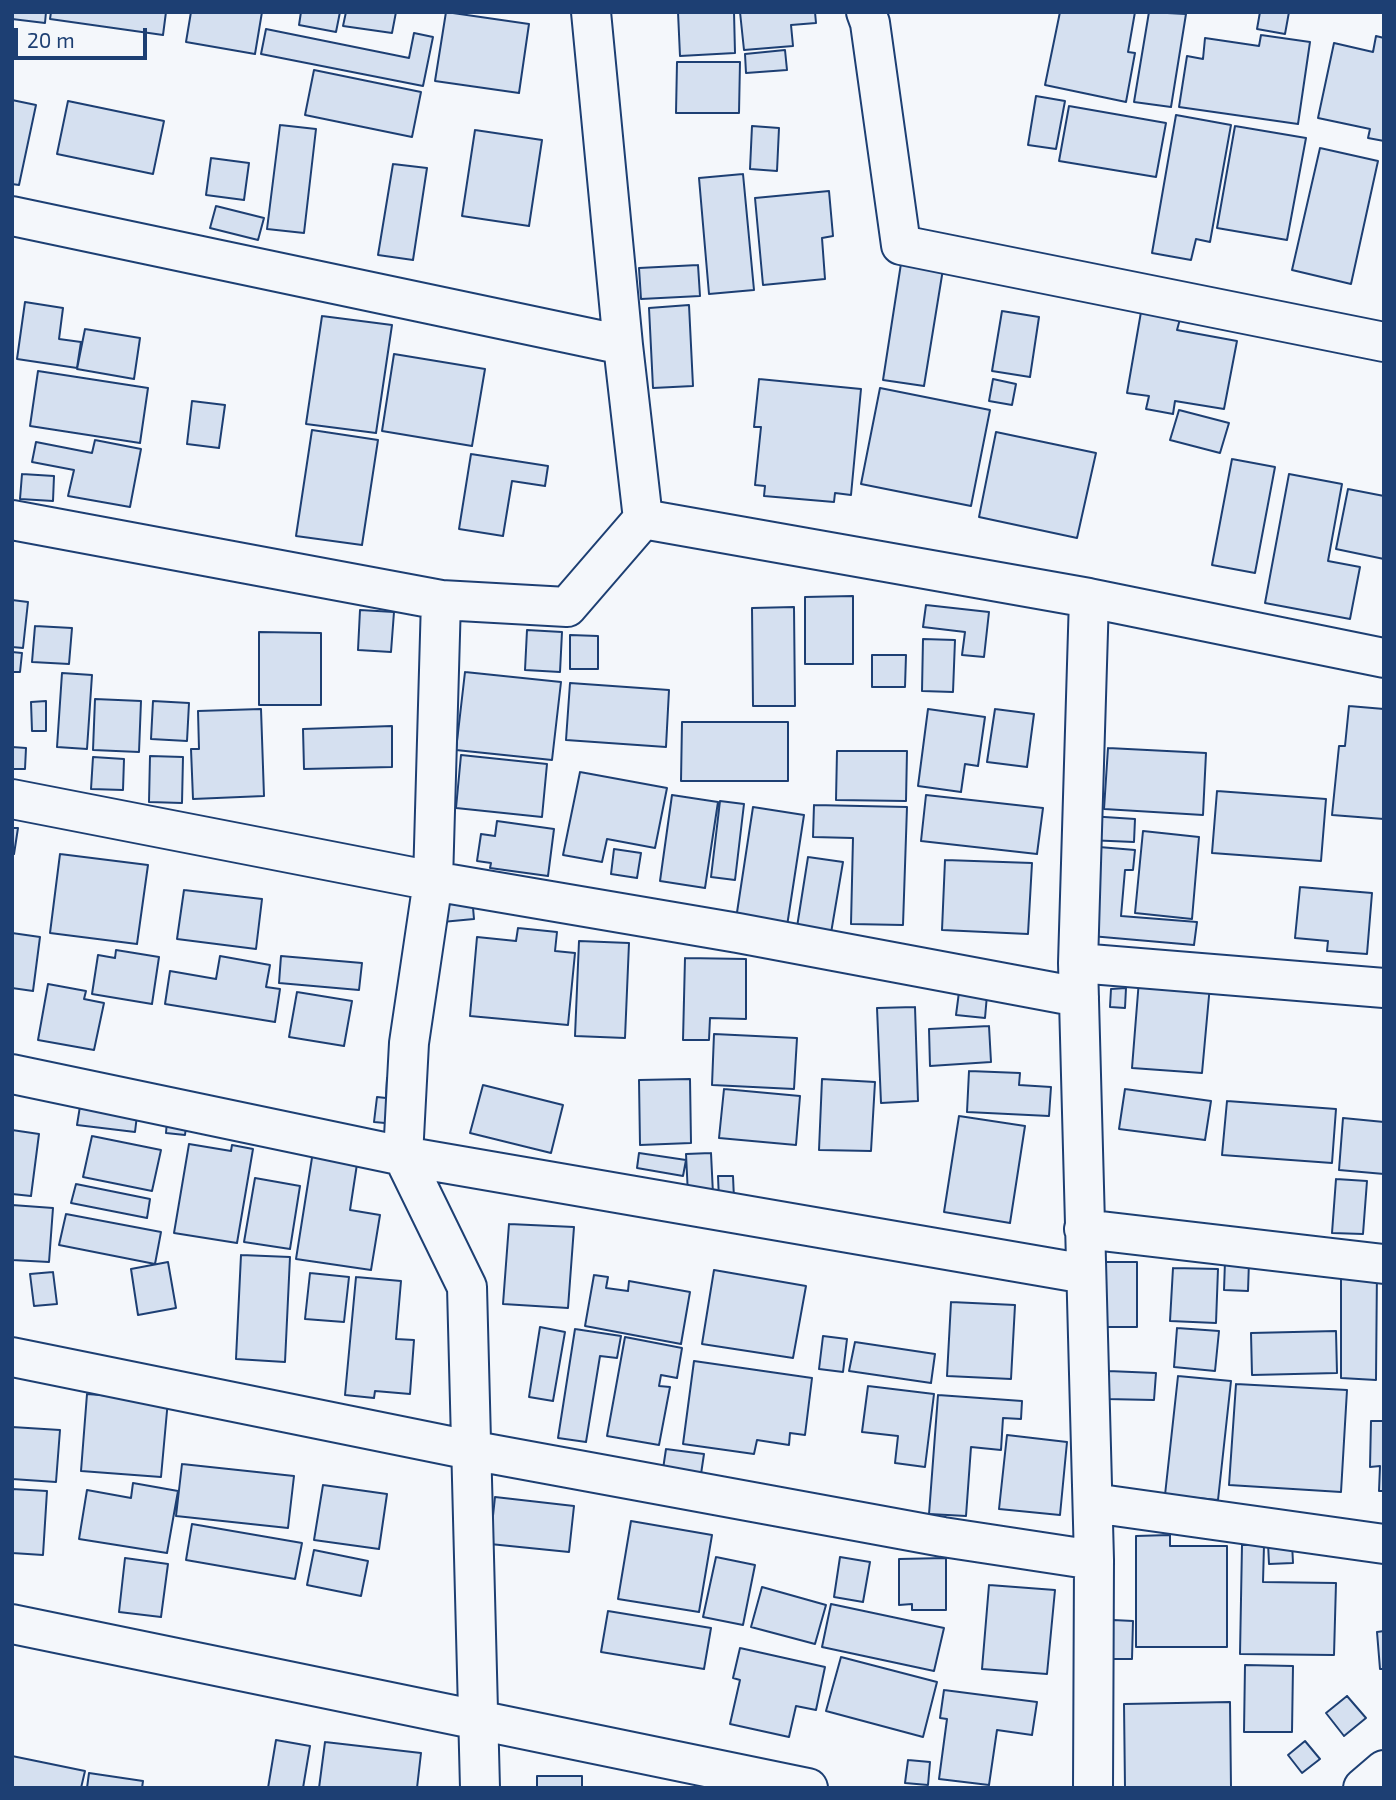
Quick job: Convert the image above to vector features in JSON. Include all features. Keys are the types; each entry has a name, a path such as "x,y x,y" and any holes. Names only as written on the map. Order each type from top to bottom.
{"street":[{"path":"12,520 441,600 567,607 643,519 623,345 591,12"},
{"path":"866,12 870,23 901,245 1384,342"},
{"path":"12,216 623,345"},
{"path":"643,519 1089,598 1384,658"},
{"path":"1089,598 1079,980 1094,1560 1093,1788"},
{"path":"441,600 433,881 409,1043 402,1156 467,1287 480,1788"},
{"path":"12,799 433,881 738,933 1079,980 1384,988"},
{"path":"12,1074 402,1156 1086,1274"},
{"path":"1084,1229 1384,1264"},
{"path":"12,1356 470,1450 943,1537 1094,1560"},
{"path":"1093,1503 1384,1544"},
{"path":"12,1624 808,1788"},
{"path":"1363,1788 1384,1770"}],"building":[{"path":"12,12 46,12 45,23 12,19"},
{"path":"51,12 166,12 163,35 50,19"},
{"path":"191,12 262,12 255,54 186,42"},
{"path":"301,12 340,12 336,32 299,25"},
{"path":"346,12 396,12 392,33 343,26"},
{"path":"446,12 529,24 519,93 435,81"},
{"path":"678,12 734,12 735,53 680,56"},
{"path":"740,12 815,12 816,23 791,25 793,46 744,50"},
{"path":"1060,12 1135,12 1128,52 1135,53 1126,102 1045,85"},
{"path":"1149,12 1186,14 1171,107 1134,102"},
{"path":"1260,12 1289,12 1285,34 1257,29"},
{"path":"266,29 409,58 414,33 433,37 423,86 261,54"},
{"path":"1261,35 1310,42 1298,124 1179,107 1187,56 1203,59 1205,38 1259,46"},
{"path":"1376,36 1384,38 1384,141 1368,138 1370,129 1318,118 1334,43 1373,52"},
{"path":"785,50 787,70 746,73 745,54"},
{"path":"677,62 740,62 739,113 676,113"},
{"path":"314,70 421,92 412,137 305,115"},
{"path":"1036,96 1065,101 1056,149 1028,145"},
{"path":"12,100 36,105 19,185 12,184"},
{"path":"68,101 164,121 153,174 57,154"},
{"path":"1069,106 1166,123 1156,177 1059,161"},
{"path":"1176,115 1231,125 1210,242 1196,239 1191,260 1152,253"},
{"path":"280,125 316,129 304,233 267,229"},
{"path":"752,126 779,128 777,171 750,169"},
{"path":"1235,126 1306,138 1287,240 1217,228"},
{"path":"475,130 542,140 529,226 462,216"},
{"path":"1320,148 1378,161 1351,284 1292,270"},
{"path":"211,158 249,163 244,200 206,195"},
{"path":"393,164 427,168 413,260 378,255"},
{"path":"743,174 754,290 709,294 699,178"},
{"path":"829,191 833,236 822,238 825,279 763,285 755,198"},
{"path":"216,206 264,218 258,240 210,228"},
{"path":"902,257 944,263 924,386 883,380"},
{"path":"698,265 700,296 641,299 639,268"},
{"path":"25,302 63,308 59,339 81,342 77,368 17,359"},
{"path":"689,305 693,386 653,388 649,308"},
{"path":"1002,311 1039,317 1030,377 992,371"},
{"path":"1141,312 1180,319 1177,330 1237,341 1224,409 1175,401 1173,414 1146,409 1149,396 1127,393"},
{"path":"322,316 392,325 376,433 306,424"},
{"path":"85,329 140,338 134,379 77,369"},
{"path":"394,354 485,369 472,446 382,431"},
{"path":"38,371 148,388 140,443 30,426"},
{"path":"759,379 861,389 851,495 835,493 834,502 764,496 765,486 755,485 761,427 754,427"},
{"path":"993,379 1016,384 1012,405 989,401"},
{"path":"880,388 990,410 971,506 861,484"},
{"path":"192,401 225,405 219,448 187,444"},
{"path":"1179,410 1229,423 1220,453 1170,440"},
{"path":"312,430 378,440 362,545 296,536"},
{"path":"996,432 1096,453 1077,538 979,517"},
{"path":"95,440 141,449 130,507 68,496 74,470 32,462 36,442 92,453"},
{"path":"471,454 548,466 545,486 512,481 503,536 459,529"},
{"path":"1232,459 1275,467 1255,573 1212,565"},
{"path":"22,474 54,476 53,501 20,499"},
{"path":"1289,474 1342,484 1328,561 1360,567 1350,619 1265,603"},
{"path":"1348,489 1384,496 1384,559 1336,549"},
{"path":"853,596 853,664 805,664 805,597"},
{"path":"12,600 28,602 23,648 12,647"},
{"path":"926,605 989,612 984,657 962,655 965,632 923,627"},
{"path":"794,607 795,706 753,706 752,608"},
{"path":"360,610 394,612 391,652 358,650"},
{"path":"35,626 72,628 69,664 32,662"},
{"path":"527,630 562,632 560,672 525,670"},
{"path":"259,632 321,633 321,705 259,705"},
{"path":"570,635 598,636 598,669 570,669"},
{"path":"923,639 955,640 953,692 922,691"},
{"path":"12,652 22,653 20,672 12,672"},
{"path":"872,655 906,655 905,687 872,687"},
{"path":"465,672 561,682 552,760 456,750"},
{"path":"62,673 92,675 87,749 57,747"},
{"path":"570,683 669,690 666,747 566,740"},
{"path":"95,699 141,701 139,752 93,750"},
{"path":"46,701 46,731 32,731 31,702"},
{"path":"153,701 189,703 187,741 151,739"},
{"path":"1349,706 1384,709 1384,819 1332,815 1339,746 1345,746"},
{"path":"261,709 264,796 193,799 191,749 199,749 198,711"},
{"path":"928,709 985,717 978,766 965,764 961,792 918,786"},
{"path":"995,709 1034,714 1027,767 987,762"},
{"path":"682,722 788,722 788,781 681,781"},
{"path":"392,726 392,767 304,769 303,729"},
{"path":"12,747 26,748 25,769 12,769"},
{"path":"1108,748 1206,753 1203,815 1104,809"},
{"path":"837,751 907,751 906,801 836,800"},
{"path":"461,755 547,764 542,817 456,808"},
{"path":"150,756 183,757 182,803 149,802"},
{"path":"93,757 124,759 123,790 91,789"},
{"path":"580,772 667,788 655,848 607,839 602,862 563,855"},
{"path":"1217,791 1326,799 1321,861 1212,853"},
{"path":"672,795 718,802 705,888 660,881"},
{"path":"926,795 1043,808 1037,854 921,841"},
{"path":"720,801 744,804 735,880 711,877"},
{"path":"814,805 907,807 903,925 851,924 853,838 813,837"},
{"path":"753,807 804,815 787,926 736,919"},
{"path":"1089,816 1135,819 1134,842 1087,840"},
{"path":"497,821 554,829 548,876 490,868 491,863 477,861 481,834 495,836"},
{"path":"12,828 18,828 14,854 12,854"},
{"path":"1143,831 1199,837 1192,919 1135,913"},
{"path":"1099,847 1135,850 1133,870 1125,870 1121,916 1197,922 1194,945 1091,936"},
{"path":"614,849 641,853 637,878 611,874"},
{"path":"60,854 148,865 137,944 50,933"},
{"path":"808,857 843,862 831,933 797,927"},
{"path":"945,860 1032,863 1028,934 942,930"},
{"path":"1300,887 1372,893 1367,954 1327,951 1328,941 1295,938"},
{"path":"184,890 262,899 256,949 177,939"},
{"path":"472,896 474,919 442,922 440,899"},
{"path":"518,928 557,932 555,951 575,953 568,1025 470,1016 477,937 516,941"},
{"path":"12,933 40,937 33,991 12,988"},
{"path":"579,941 629,943 625,1038 575,1036"},
{"path":"116,950 159,957 152,1004 92,994 98,955 115,958"},
{"path":"220,956 270,965 266,987 280,989 275,1022 165,1004 170,971 216,979"},
{"path":"281,956 362,963 359,990 279,983"},
{"path":"685,958 746,959 746,1019 710,1018 709,1040 683,1040"},
{"path":"1139,980 1210,985 1202,1073 1132,1068"},
{"path":"48,984 86,991 84,999 104,1003 94,1050 38,1040"},
{"path":"1126,988 1125,1008 1110,1007 1111,989"},
{"path":"297,992 352,1001 344,1046 289,1037"},
{"path":"959,992 987,995 985,1018 956,1015"},
{"path":"915,1007 918,1101 881,1103 877,1008"},
{"path":"989,1026 991,1062 930,1066 929,1029"},
{"path":"714,1034 797,1038 794,1089 712,1085"},
{"path":"969,1071 1020,1073 1019,1085 1051,1087 1049,1116 967,1112"},
{"path":"387,1078 400,1080 396,1124 374,1122 377,1097 386,1098"},
{"path":"690,1079 691,1143 640,1145 639,1080"},
{"path":"822,1079 875,1082 871,1151 819,1150"},
{"path":"483,1085 563,1105 551,1153 470,1133"},
{"path":"724,1089 800,1096 796,1145 719,1138"},
{"path":"1125,1089 1211,1101 1205,1140 1119,1129"},
{"path":"81,1100 138,1107 135,1132 77,1125"},
{"path":"1227,1101 1336,1109 1332,1163 1222,1155"},
{"path":"168,1109 188,1111 185,1135 166,1133"},
{"path":"959,1116 1025,1126 1010,1223 944,1212"},
{"path":"1343,1118 1384,1122 1384,1174 1339,1170"},
{"path":"12,1130 39,1134 31,1196 12,1194"},
{"path":"92,1136 161,1150 152,1191 83,1177"},
{"path":"189,1144 231,1151 232,1145 253,1149 237,1243 174,1233"},
{"path":"314,1145 359,1151 350,1210 380,1215 371,1270 296,1259"},
{"path":"639,1153 686,1160 683,1176 637,1168"},
{"path":"711,1153 713,1194 688,1195 686,1154"},
{"path":"718,1176 733,1176 734,1199 719,1200"},
{"path":"255,1178 300,1186 290,1249 244,1242"},
{"path":"1336,1179 1367,1181 1363,1234 1332,1233"},
{"path":"76,1184 150,1199 147,1218 71,1203"},
{"path":"12,1205 53,1208 49,1262 12,1260"},
{"path":"66,1214 161,1232 155,1264 59,1245"},
{"path":"509,1224 574,1227 568,1308 503,1304"},
{"path":"241,1255 290,1257 285,1362 236,1359"},
{"path":"1225,1261 1249,1261 1248,1291 1224,1290"},
{"path":"168,1262 176,1308 138,1315 131,1269"},
{"path":"1103,1262 1137,1262 1137,1327 1102,1327"},
{"path":"1173,1268 1218,1269 1216,1323 1170,1321"},
{"path":"1377,1268 1376,1380 1341,1378 1341,1270"},
{"path":"714,1270 806,1286 793,1358 702,1344"},
{"path":"53,1272 57,1304 34,1306 30,1274"},
{"path":"310,1273 349,1277 344,1322 305,1319"},
{"path":"594,1275 608,1277 606,1288 628,1291 629,1281 690,1292 681,1344 585,1326"},
{"path":"356,1277 401,1281 396,1339 414,1340 410,1394 375,1391 374,1398 345,1395"},
{"path":"951,1302 1015,1305 1011,1379 947,1376"},
{"path":"540,1327 565,1332 553,1401 529,1397"},
{"path":"1177,1328 1219,1331 1215,1371 1174,1367"},
{"path":"575,1329 621,1336 617,1358 600,1356 586,1442 558,1438"},
{"path":"1336,1331 1337,1373 1252,1375 1251,1333"},
{"path":"823,1336 847,1339 843,1372 819,1369"},
{"path":"625,1337 682,1348 677,1378 661,1375 659,1386 670,1387 659,1445 607,1436"},
{"path":"855,1342 935,1354 931,1383 849,1371"},
{"path":"694,1361 812,1378 805,1435 790,1433 789,1445 757,1440 754,1454 683,1444"},
{"path":"1108,1371 1156,1373 1154,1400 1106,1399"},
{"path":"1178,1376 1231,1381 1218,1500 1165,1495"},
{"path":"1236,1384 1347,1390 1341,1492 1229,1485"},
{"path":"868,1386 934,1394 925,1467 895,1463 898,1436 862,1432"},
{"path":"87,1394 168,1400 161,1477 81,1471"},
{"path":"938,1395 1022,1401 1021,1419 1003,1418 1001,1450 971,1447 966,1516 929,1514"},
{"path":"1371,1421 1384,1421 1384,1491 1379,1491 1380,1466 1370,1467"},
{"path":"12,1427 60,1430 56,1482 12,1479"},
{"path":"1007,1435 1067,1442 1060,1515 999,1509"},
{"path":"666,1449 704,1454 701,1474 663,1469"},
{"path":"182,1464 294,1476 288,1528 176,1516"},
{"path":"133,1483 178,1491 167,1553 79,1539 87,1490 131,1498"},
{"path":"323,1485 387,1494 379,1549 314,1540"},
{"path":"12,1489 47,1491 43,1555 12,1553"},
{"path":"495,1497 574,1506 569,1552 490,1544"},
{"path":"631,1521 712,1535 699,1612 618,1599"},
{"path":"192,1524 302,1543 295,1579 186,1560"},
{"path":"1170,1535 1170,1546 1227,1546 1227,1647 1136,1647 1136,1536"},
{"path":"1268,1543 1292,1543 1293,1563 1269,1564"},
{"path":"1242,1545 1264,1545 1263,1582 1336,1583 1334,1655 1240,1654"},
{"path":"314,1550 368,1561 361,1596 307,1585"},
{"path":"716,1557 755,1565 743,1625 703,1617"},
{"path":"840,1557 870,1562 863,1602 834,1597"},
{"path":"125,1558 168,1564 161,1617 119,1612"},
{"path":"946,1558 946,1610 912,1610 912,1604 899,1605 899,1559"},
{"path":"989,1585 1055,1590 1047,1674 982,1669"},
{"path":"762,1587 826,1605 815,1644 751,1627"},
{"path":"831,1604 944,1628 934,1671 822,1647"},
{"path":"608,1611 711,1628 704,1669 601,1652"},
{"path":"1113,1620 1133,1621 1132,1659 1112,1659"},
{"path":"1384,1631 1384,1669 1380,1669 1377,1632"},
{"path":"740,1648 825,1667 816,1710 796,1706 789,1737 730,1724 740,1680 733,1678"},
{"path":"841,1657 937,1682 923,1737 826,1711"},
{"path":"1245,1665 1293,1666 1292,1732 1244,1732"},
{"path":"944,1690 1037,1702 1032,1735 997,1730 989,1785 939,1779 947,1719 940,1718"},
{"path":"1347,1696 1366,1718 1344,1736 1326,1713"},
{"path":"1230,1702 1231,1788 1125,1788 1124,1704"},
{"path":"276,1740 310,1746 303,1788 268,1788"},
{"path":"1305,1741 1320,1759 1302,1773 1288,1755"},
{"path":"325,1742 421,1753 417,1788 319,1788"},
{"path":"12,1756 85,1771 81,1788 12,1788"},
{"path":"908,1760 930,1762 928,1785 905,1783"},
{"path":"89,1773 143,1781 142,1788 87,1788"},
{"path":"537,1776 582,1776 582,1788 537,1788"}]}
